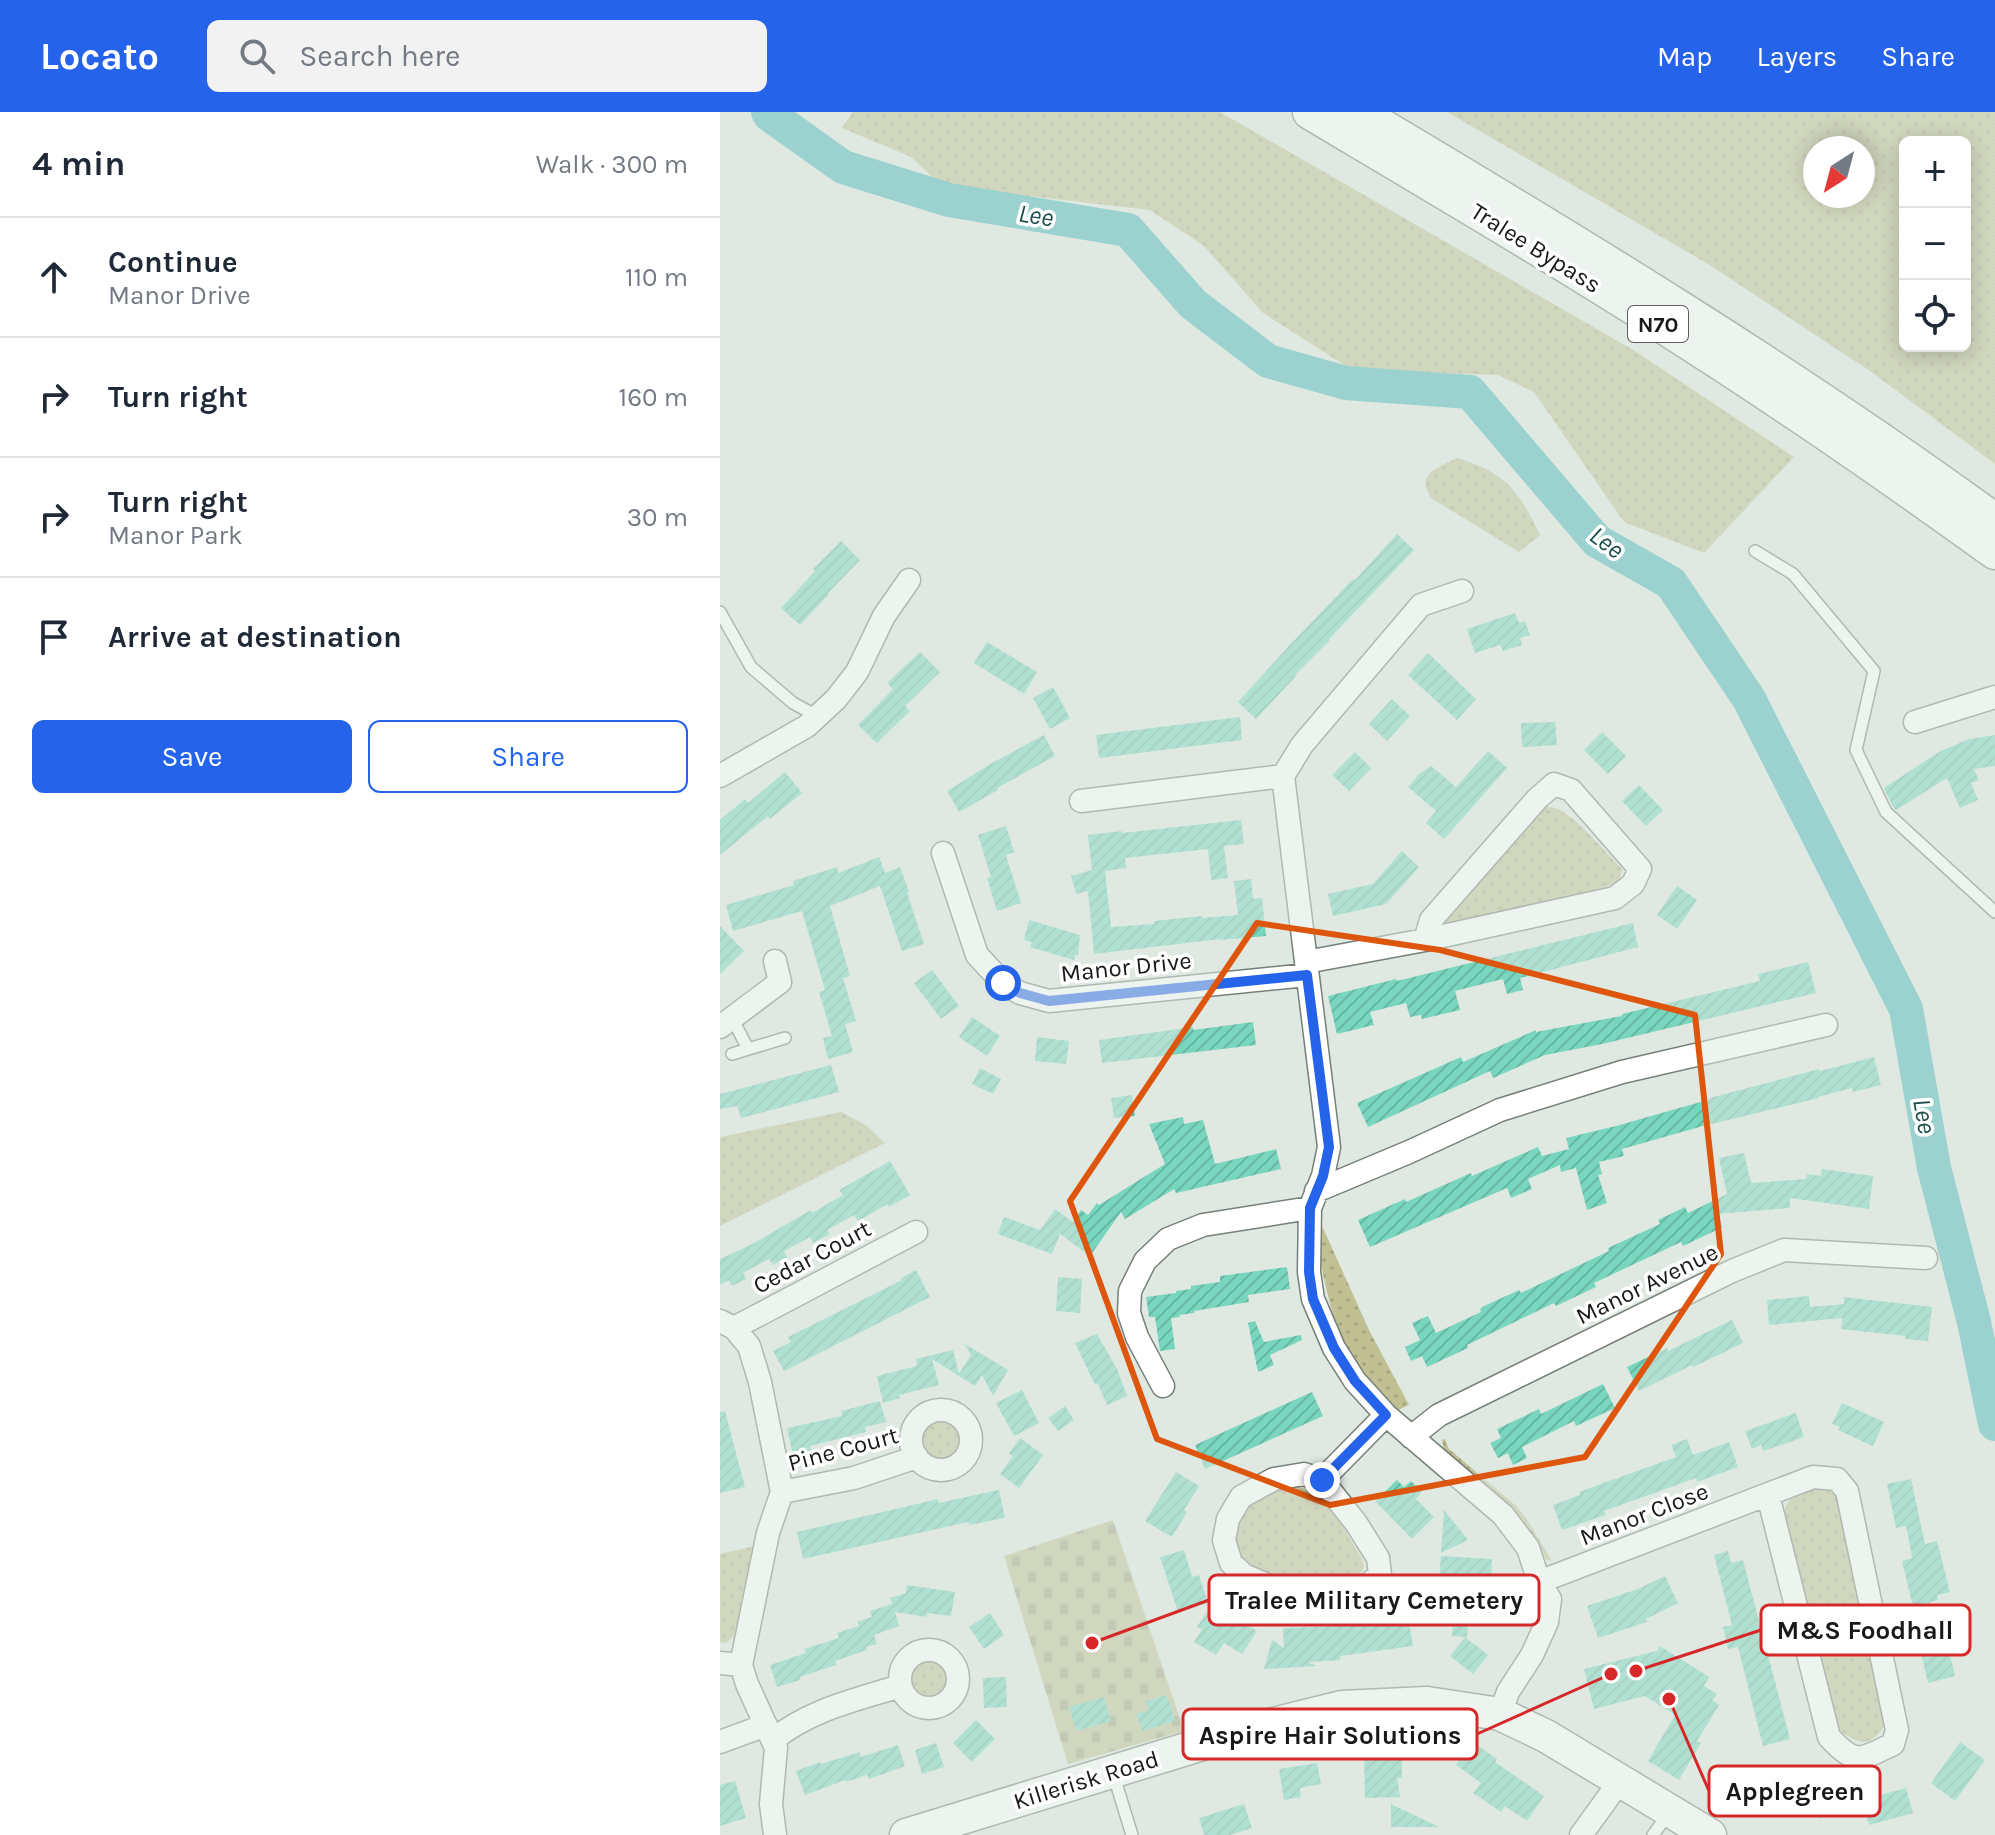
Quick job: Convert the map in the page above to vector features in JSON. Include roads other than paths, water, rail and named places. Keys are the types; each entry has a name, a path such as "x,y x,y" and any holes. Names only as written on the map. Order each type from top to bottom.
{"main road":[{"name":"Tralee Bypass","path":"1310,112 1489,218 1701,350 1995,552"},
{"name":"Tralee Bypass","path":"1358,112 1717,331 1951,488 1995,521"},
{"name":"Killerisk Road","path":"906,1835 1245,1731 1342,1707 1427,1703 1500,1714 1546,1736 1620,1781 1662,1823 1710,1835"}],"street":[{"path":"720,776 807,726 836,699 857,672 884,616 909,580"},
{"path":"1462,591 1421,605 1302,745 1283,776 1329,1147 1323,1176 1313,1199 1309,1272 1313,1299 1334,1348 1355,1381 1386,1415 1503,1515 1528,1548 1539,1582 1550,1599 1547,1622 1532,1655 1508,1692 1500,1714"},
{"path":"1915,722 1995,697"},
{"path":"1081,801 1283,776"},
{"name":"Manor Drive","path":"943,853 977,955 1003,983 1020,993 1049,1001 1307,969 1615,898 1633,884 1640,869 1571,790 1554,784 1537,799 1431,920 1425,940"},
{"path":"726,1023 780,982 775,961"},
{"path":"1163,1386 1137,1337 1129,1313 1130,1291 1145,1261 1168,1239 1203,1225 1313,1199 1500,1110 1622,1072 1826,1025"},
{"name":"Cedar Court","path":"727,1325 916,1232"},
{"name":"Manor Avenue","path":"1411,1437 1439,1415 1732,1271 1784,1250 1926,1258"},
{"path":"727,1325 749,1346 782,1492 731,1664 747,1684 776,1748 771,1804 775,1835"},
{"path":"1322,1480 1386,1415"},
{"name":"Pine Court","path":"782,1492 854,1478 917,1457"},
{"path":"1304,1474 1322,1480 1356,1523 1378,1558 1380,1575 1366,1586 1342,1589 1274,1588 1244,1575 1231,1563 1224,1540 1228,1519 1241,1497 1274,1479 1304,1474"},
{"name":"Manor Close","path":"1539,1582 1813,1477 1837,1479 1847,1491 1897,1730 1893,1744 1872,1754 1855,1758 1843,1753 1829,1737 1768,1495"},
{"path":"720,1742 787,1728 808,1717 900,1686"},
{"path":"1581,1835 1620,1781"}],"lane":[{"path":"1755,551 1793,574 1874,671 1856,750 1886,812 1995,912"},
{"path":"720,612 751,667 793,703 817,716"},
{"path":"726,1023 748,1049"},
{"path":"732,1054 785,1038"},
{"path":"1113,1773 1132,1835"}],"waterway":[{"name":"Lee","path":"768,112 843,167 949,200 1128,230 1193,304 1268,361 1346,383 1470,392 1597,541 1671,583 1749,699 1906,1009 1934,1168 1974,1322 1995,1424"}],"place":[{"name":"Tralee Military Cemetery","path":"1092,1643"},
{"name":"M&S Foodhall","path":"1636,1671"},
{"name":"Aspire Hair Solutions","path":"1611,1674"},
{"name":"Applegreen","path":"1669,1699"}]}
